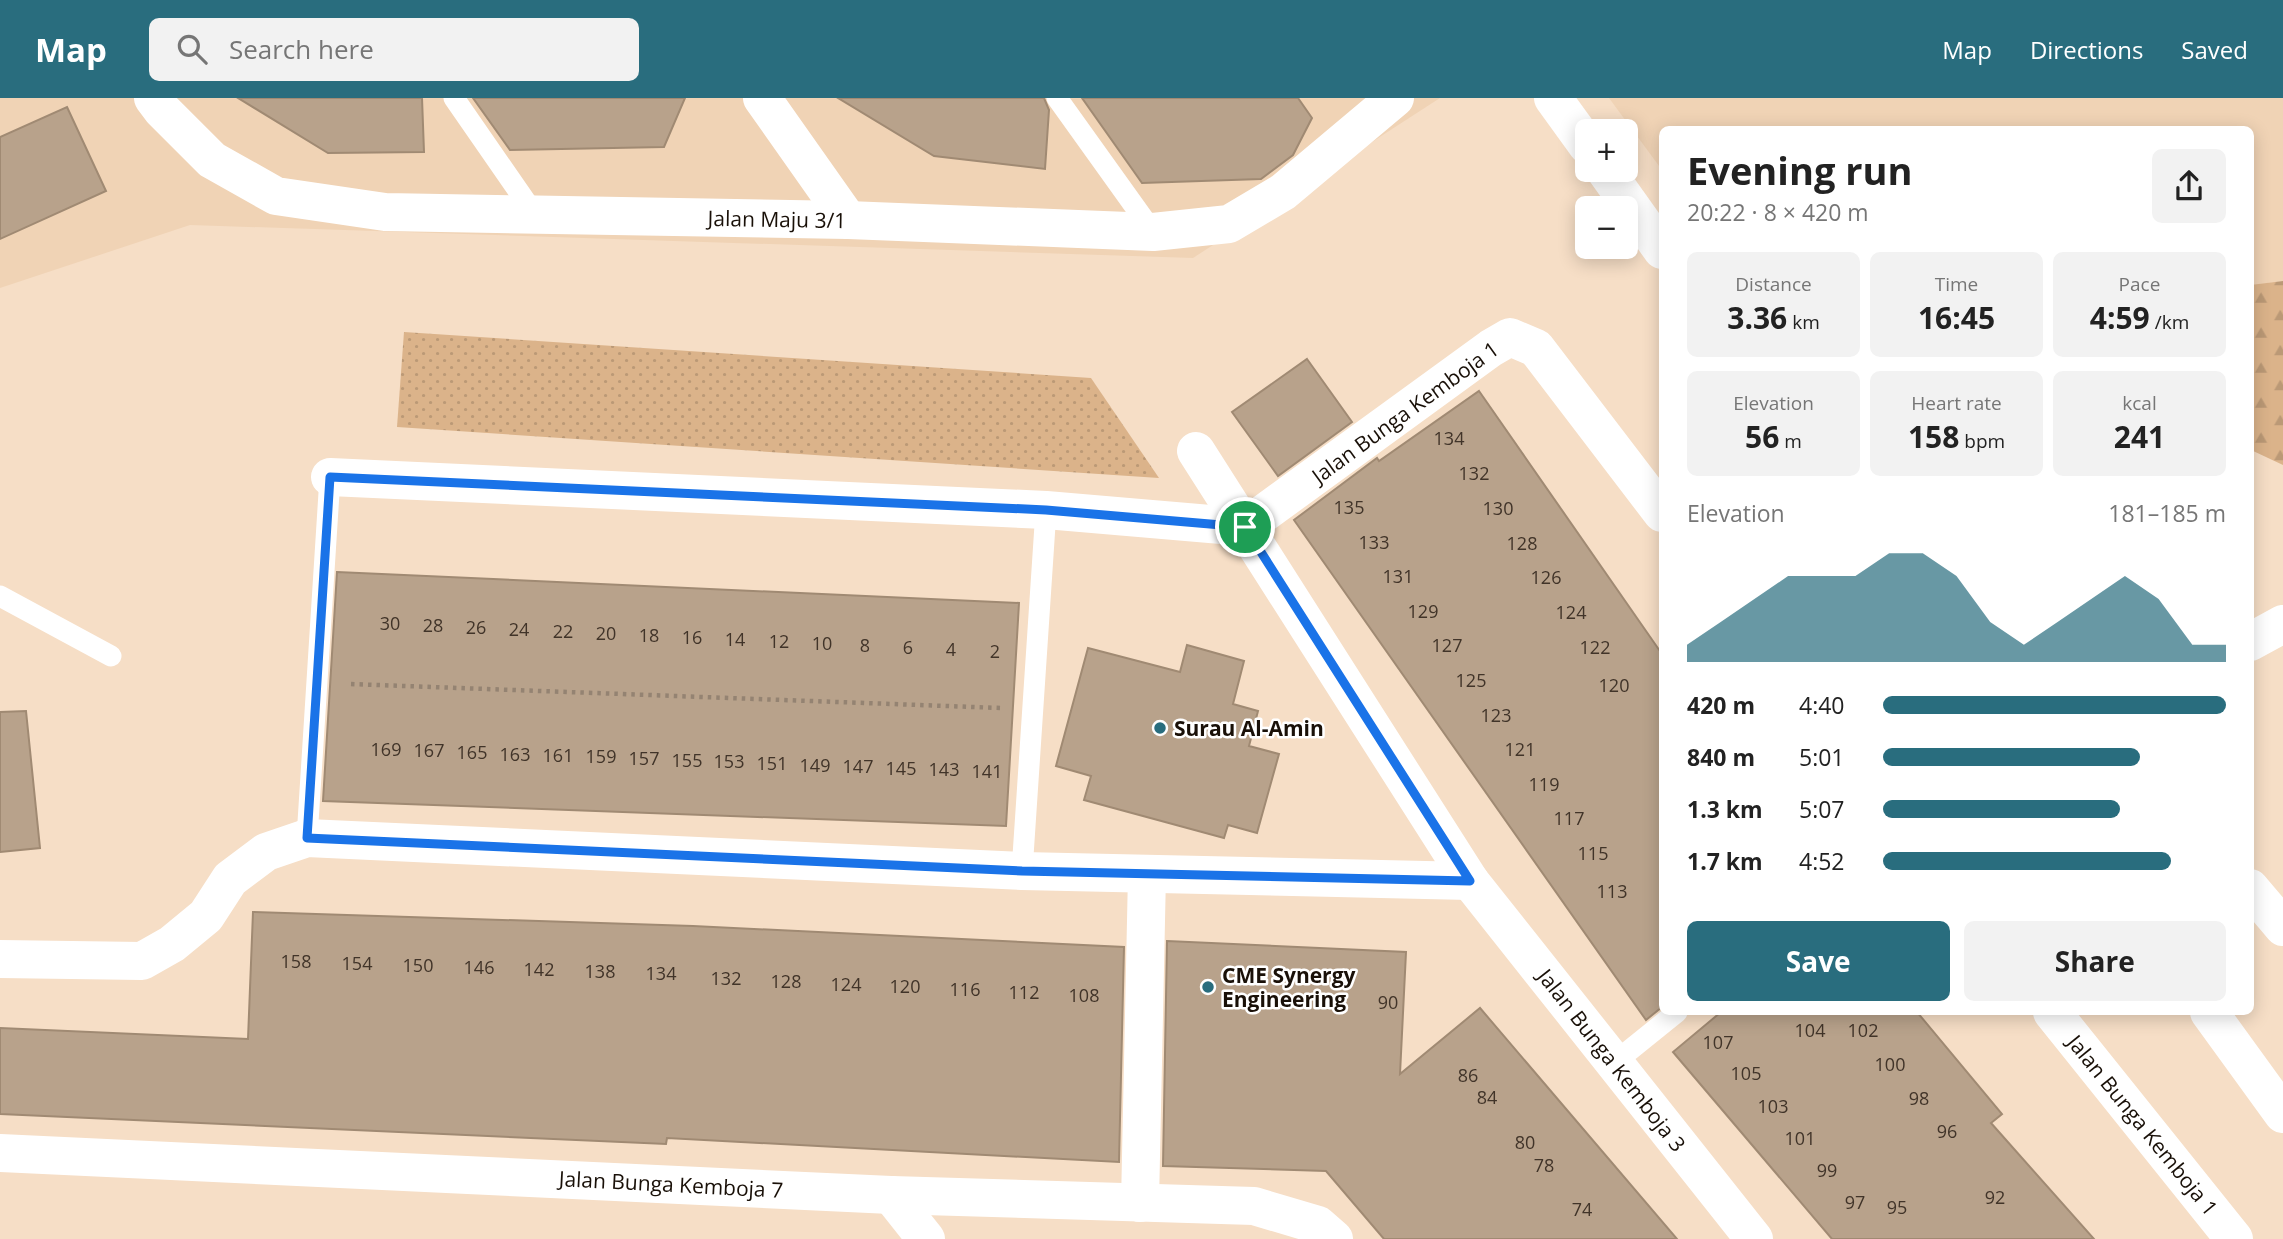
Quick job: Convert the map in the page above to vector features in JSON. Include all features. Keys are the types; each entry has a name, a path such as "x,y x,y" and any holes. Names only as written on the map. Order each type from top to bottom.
{"street":[{"name":"Jalan Maju 3/1","path":"153,98 212,160 276,196 385,212 848,220 1153,232 1228,224 1283,192 1377,104"},
{"path":"762,98 848,220"},
{"path":"1553,98 1575,128"},
{"path":"1614,182 1659,246"},
{"name":"Jalan Bunga Kemboja 1","path":"1245,527 1491,348 1510,337 1535,348 1659,509"},
{"name":"Jalan Bunga Kemboja 3","path":"1195,451 1470,881 1754,1239"},
{"path":"330,477 1046,510 1245,527"},
{"path":"2254,640 2283,624"},
{"path":"0,959 142,961 172,944 206,916 230,879 266,852 307,838 1022,871 1470,881"},
{"path":"1140,1202 1147,874"},
{"path":"2254,893 2283,927"},
{"name":"Jalan Bunga Kemboja 1","path":"2054,1015 2234,1239"},
{"path":"2211,1015 2283,1114"},
{"name":"Jalan Bunga Kemboja 7","path":"0,1153 891,1195 1254,1206 1318,1225 1334,1239"},
{"path":"891,1195 926,1239"}],"lane":[{"path":"454,98 534,215"},
{"path":"1058,98 1153,232"},
{"path":"307,838 330,477"},
{"path":"1022,871 1046,510"},
{"path":"0,596 111,656"},
{"path":"1615,1062 1673,1015"}],"path":[{"path":"316,683 1032,709"}],"shaded area":[{"path":"0,98 1440,98 1193,258 190,225 0,288"},
{"path":"1609,98 2283,98 2283,281 2254,285 2254,126 1659,126 1659,166 1638,137 1638,119 1624,119"}],"green space":[{"path":"2283,281 2283,465 2254,451 2254,285"},
{"path":"404,332 1091,378 1159,478 397,427"}],"building":[{"path":"238,98 422,98 424,152 328,153"},
{"path":"473,98 685,98 664,147 510,150"},
{"path":"838,98 1044,98 1049,110 1045,169 934,156"},
{"path":"1082,98 1298,98 1312,118 1293,155 1261,179 1142,183"},
{"path":"67,107 106,191 0,239 0,137"},
{"path":"1307,359 1352,422 1278,476 1232,412"},
{"path":"1479,391 1659,650 1659,1009 1646,1020 1294,520 1377,458 1379,461"},
{"path":"337,572 1019,603 1006,826 323,801"},
{"name":"Surau Al-Amin","path":"1187,645 1244,661 1233,704 1258,711 1249,746 1279,754 1257,833 1228,825 1224,838 1084,800 1091,776 1056,766 1088,648 1180,672"},
{"path":"26,711 40,848 0,852 0,712"},
{"path":"253,912 693,926 1124,947 1119,1162 667,1138 666,1144 0,1114 0,1028 248,1039"},
{"path":"1167,941 1406,952 1400,1074 1480,1008 1677,1239 1384,1239 1326,1171 1163,1166"},
{"path":"1717,1015 1920,1015 2002,1114 1991,1123 2094,1239 1832,1239 1673,1052"}],"place":[{"name":"Surau Al-Amin","path":"1160,728"},
{"name":"CME Synergy Engineering","path":"1208,987"}],"route":[{"path":"330,477 1046,510 1245,527 1470,881 1022,871 307,838 330,477"}]}
